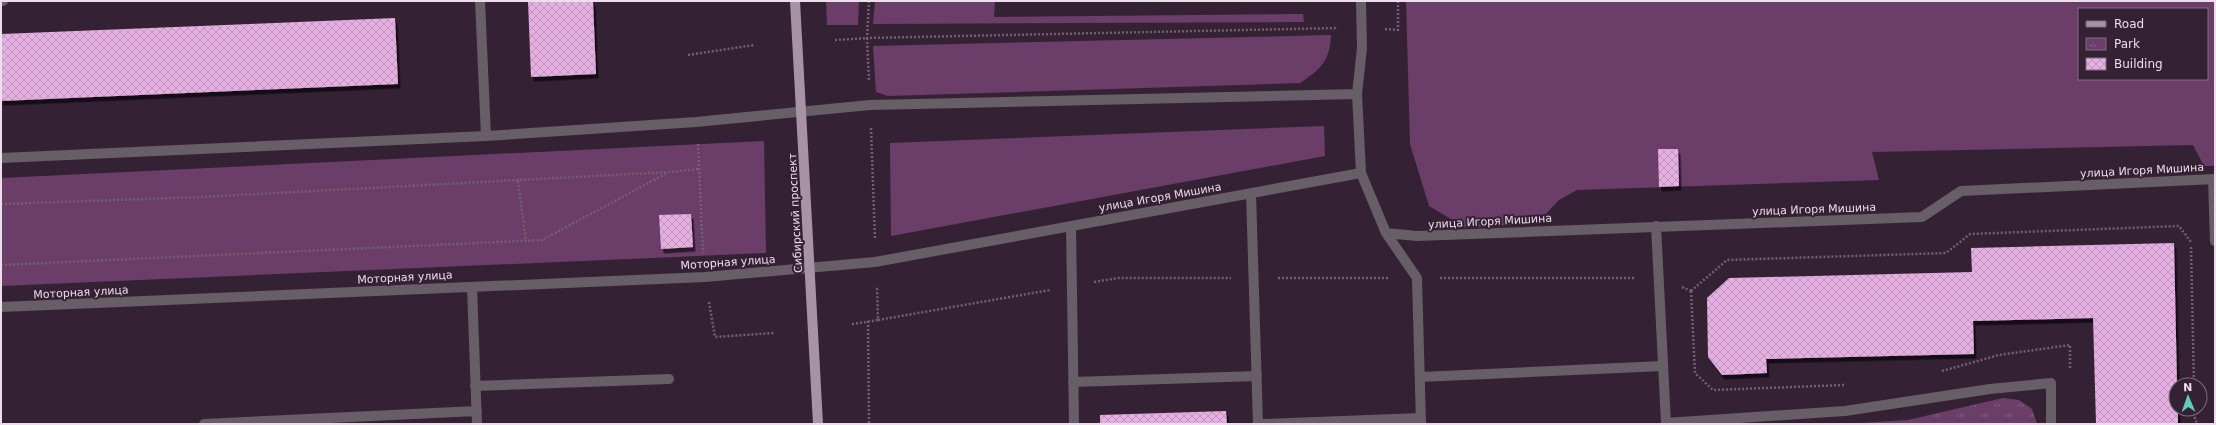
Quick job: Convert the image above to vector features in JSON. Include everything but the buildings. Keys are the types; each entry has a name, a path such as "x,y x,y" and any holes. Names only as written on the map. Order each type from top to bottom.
{"main road":[{"name":"Сибирский проспект","path":"795,1 818,424"}],"street":[{"path":"480,1 486,136"},
{"path":"1263,424 1421,421 1416,278 1386,233 1361,173 1357,94 1362,48 1361,1"},
{"path":"1,158 486,136 696,122 870,105 1357,94"},
{"name":"улица Игоря Мишина","path":"809,267 875,262 1361,173"},
{"path":"2214,179 2215,241"},
{"name":"улица Игоря Мишина","path":"1386,233 1417,236 1922,217 1961,191 2214,179"},
{"path":"1251,193 1258,424"},
{"path":"1071,226 1074,424"},
{"path":"1656,226 1666,423 1845,411 1990,389 2051,383 2051,424"},
{"name":"Моторная улица","path":"1,307 705,277 809,267"},
{"path":"472,287 477,424"},
{"path":"1420,377 1663,366"},
{"path":"1073,382 1257,376"},
{"path":"476,386 669,379"},
{"path":"204,424 477,411"}],"path":[{"path":"869,1 866,38 869,85"},
{"path":"835,40 866,38 1362,27 1398,30 1398,1"},
{"path":"688,55 754,45"},
{"path":"870,124 875,240"},
{"path":"698,144 703,256"},
{"path":"1,204 201,197 518,181 699,169"},
{"path":"1,265 542,240 669,172"},
{"path":"518,181 526,241"},
{"path":"1691,291 1727,260 1946,253 1970,234 2178,226 2191,241 2194,377"},
{"path":"852,324 1118,278 1659,278 1691,291"},
{"path":"876,279 878,320"},
{"path":"1691,291 1695,373 1713,390 1851,385"},
{"path":"709,302 715,337 774,333"},
{"path":"868,322 869,424"},
{"path":"1941,371 1999,355 2070,345 2071,376"}],"green space":[{"path":"826,1 859,1 858,25 827,25"},
{"path":"875,1 995,1 994,17 1303,14 1304,22 873,24"},
{"path":"1406,1 2215,1 2215,166 2204,166 2193,145 1872,152 1879,180 1577,190 1559,200 1537,223 1466,228 1429,206 1410,144"},
{"path":"1331,35 1329,52 1323,64 1319,69 1300,83 888,96 876,92 873,46"},
{"path":"1324,126 1325,156 891,236 890,143"},
{"path":"764,141 766,253 1,286 1,178"},
{"path":"2003,398 2019,400 2032,409 2037,424 1845,424 1908,420"}]}
